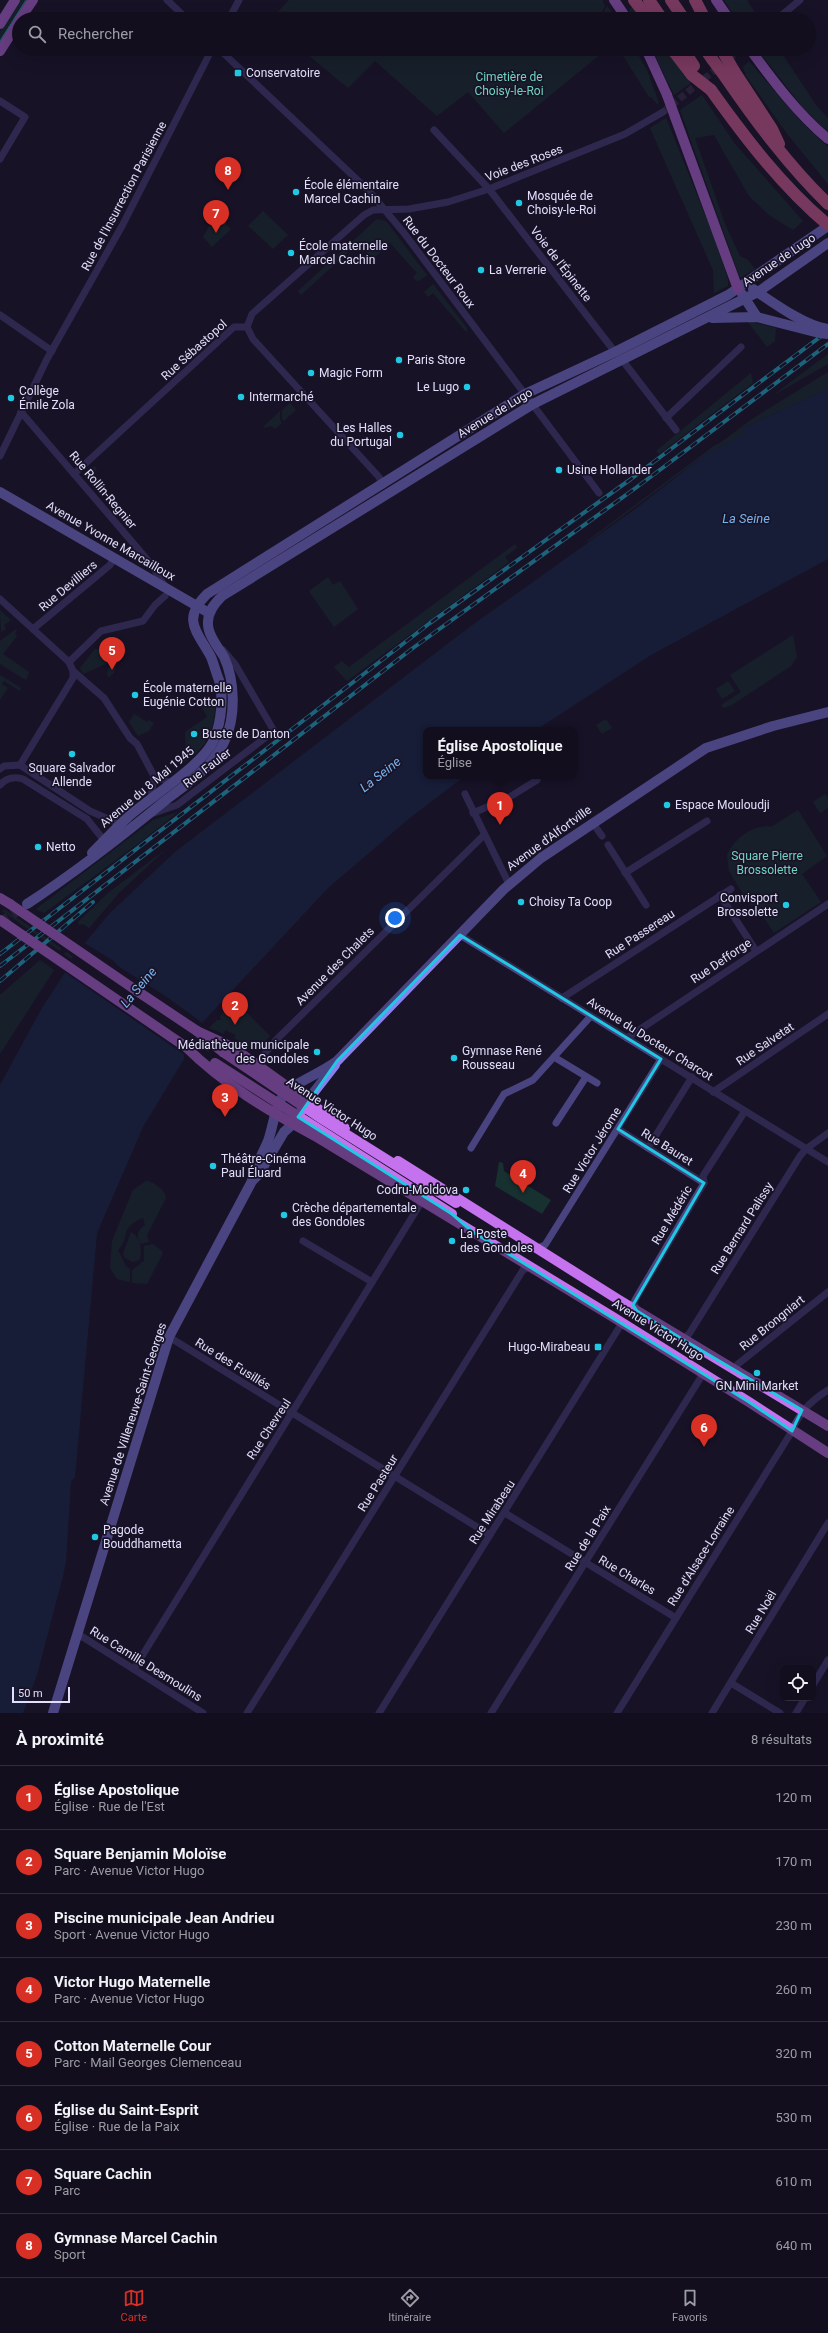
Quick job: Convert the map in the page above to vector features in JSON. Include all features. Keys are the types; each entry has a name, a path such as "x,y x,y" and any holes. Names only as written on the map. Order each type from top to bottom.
{"highway":[{"path":"634,0 643,12"},
{"path":"649,0 657,12"},
{"path":"671,0 679,12"},
{"path":"695,0 702,12"},
{"path":"679,56 711,90 769,166 824,225"},
{"path":"686,56 695,73"},
{"path":"710,56 730,75 772,129 786,160 828,204"},
{"path":"724,56 730,75"}],"main road":[{"path":"0,24 15,0"},
{"path":"25,12 32,0"},
{"path":"614,0 622,12"},
{"path":"716,0 724,12"},
{"path":"0,51 12,32"},
{"path":"649,56 667,95 674,117 743,286 745,298 758,317"},
{"path":"755,56 799,111 814,128 828,140"},
{"name":"Avenue de Lugo","path":"195,610 207,594 383,485 525,394 616,352 743,286 824,225"},
{"name":"Avenue de Lugo","path":"209,613 222,596 533,404 708,319 758,292 828,243"},
{"path":"743,286 758,292 825,331"},
{"path":"708,319 758,317 825,331"},
{"name":"Avenue Yvonne Marcailloux","path":"0,492 164,585 195,610 209,613"},
{"name":"Avenue du 8 Mai 1945","path":"27,904 67,877 125,827 151,798 207,753 215,738 220,714 219,682 212,658 196,633 195,610"},
{"path":"209,613 208,623 212,636"},
{"name":"Avenue du 8 Mai 1945","path":"125,827 148,815 210,765 226,740 232,715 233,695 224,659 212,636"},
{"name":"Avenue d'Alfortville","path":"290,1088 316,1076 337,1062 509,884 541,858 592,822 706,748 773,726 828,712"},
{"path":"0,898 197,1031"},
{"path":"0,920 186,1047"},
{"name":"Avenue Victor Hugo","path":"197,1031 228,1045 353,1133 682,1339 828,1426"},
{"name":"Avenue Victor Hugo","path":"197,1031 282,1094 456,1203 490,1219"},
{"name":"Avenue Victor Hugo","path":"186,1047 210,1070 274,1114 422,1201 622,1323 828,1453"},
{"name":"Avenue Victor Hugo","path":"186,1047 248,1084 452,1214 473,1232"},
{"name":"Avenue d'Alfortville","path":"307,1101 330,1074 337,1062"},
{"path":"274,1114 290,1088"},
{"name":"Avenue de Villeneuve-Saint-Georges","path":"252,1181 259,1174 284,1132 293,1124 307,1101"},
{"name":"Avenue de Villeneuve-Saint-Georges","path":"54,1713 169,1337 252,1181 254,1171 268,1140 274,1114"}],"street":[{"path":"167,0 180,12"},
{"path":"233,12 239,0"},
{"path":"785,12 800,0"},
{"name":"Rue de l'Insurrection Parisienne","path":"0,456 52,351 122,226 208,56"},
{"name":"Rue du Docteur Roux","path":"227,56 368,190 385,210 533,404 599,493"},
{"path":"0,101 25,117 0,159"},
{"name":"Voie des Roses","path":"385,210 409,209 448,202 488,189 625,134 663,112"},
{"name":"Voie de l'Épinette","path":"434,130 488,189 616,352"},
{"name":"Rue Sébastopol","path":"74,474 234,327 247,327 252,314 364,215 373,210 385,210"},
{"path":"0,315 52,351"},
{"path":"247,327 253,339 378,477 383,485"},
{"path":"666,418 741,347"},
{"path":"622,361 676,430"},
{"name":"Rue Rollin-Regnier","path":"21,412 151,564 164,585"},
{"name":"Rue Devilliers","path":"34,629 110,565 114,558"},
{"path":"69,662 101,631 143,621 155,605 165,596"},
{"path":"0,599 69,662 73,670 104,698 130,738 137,744 154,776 151,798"},
{"name":"Rue Fauler","path":"148,815 177,805 274,731 235,664 212,636"},
{"path":"20,765 73,678 73,670"},
{"path":"0,769 4,766 20,765 90,811 125,827"},
{"path":"154,776 171,783"},
{"path":"1,783 12,778 23,779 87,819 106,844"},
{"path":"473,813 508,798 537,780"},
{"path":"465,794 509,884"},
{"path":"625,873 707,821"},
{"path":"592,822 602,836"},
{"name":"Avenue des Chalets","path":"256,1064 276,1040 484,835"},
{"path":"608,845 646,906"},
{"name":"Rue Passereau","path":"562,998 731,888"},
{"path":"720,895 756,951"},
{"name":"Rue Defforge","path":"627,1038 828,904"},
{"name":"Avenue du Docteur Charcot","path":"460,935 828,1162"},
{"name":"Rue Salvetat","path":"713,1092 828,1014"},
{"path":"471,1148 504,1094 533,1080 591,1016"},
{"path":"554,1057 597,1083"},
{"name":"Rue Victor Jérome","path":"538,1248 545,1245 661,1059"},
{"path":"556,1123 586,1076"},
{"path":"648,1148 692,1077"},
{"name":"Rue Médéric","path":"637,1311 634,1304 635,1300 704,1183 703,1176 745,1111"},
{"name":"Rue Bauret","path":"618,1129 704,1183"},
{"name":"Rue Bernard Palissy","path":"682,1339 689,1334 806,1149 828,1133"},
{"name":"Rue Chevreul","path":"134,1669 422,1201"},
{"path":"303,1241 372,1282"},
{"name":"Rue Pasteur","path":"247,1713 523,1270 529,1267"},
{"name":"Rue Brongniart","path":"739,1374 736,1370 738,1364 828,1292"},
{"name":"Rue Mirabeau","path":"379,1713 622,1323"},
{"name":"Rue des Fusillés","path":"169,1337 490,1535"},
{"name":"Rue de la Paix","path":"491,1713 703,1374"},
{"path":"802,1410 812,1400 828,1390"},
{"name":"Rue d'Alsace-Lorraine","path":"617,1713 792,1431 802,1410"},
{"name":"Rue Charles","path":"505,1513 676,1618"},
{"name":"Rue Noël","path":"712,1713 828,1523"},
{"name":"Rue Camille Desmoulins","path":"78,1634 203,1713"},
{"path":"816,1680 828,1660"},
{"path":"731,1683 780,1713"},
{"path":"796,1713 803,1701"}],"highlighted area":[{"path":"460,935 661,1059 618,1129 704,1183 633,1305 637,1311 682,1339 802,1410 792,1431 749,1402 473,1232 452,1214 298,1117 337,1061"}],"green space":[{"path":"20,0 28,0 20,12 12,12"},
{"path":"289,0 602,0 605,6 602,12 278,12"},
{"path":"724,0 747,0 755,12 732,12"},
{"path":"633,4 639,12 630,12"},
{"path":"607,6 612,12 604,12"},
{"path":"12,12 12,25 0,44 0,31"},
{"name":"Cimetière de Choisy-le-Roi","path":"309,56 598,56 504,133 468,92 437,116 375,61 348,88"},
{"path":"623,56 639,56 647,70 659,103 657,104 651,97 649,97"},
{"path":"655,56 674,56 692,82 674,95"},
{"path":"763,56 784,56 816,105 828,118 828,132 804,109"},
{"path":"749,61 801,122 828,147 828,184 788,135 746,76 743,67"},
{"path":"702,95 735,144 803,221 793,230 769,215 749,196 714,135 695,138 725,224 740,256 748,260 755,269 740,278 680,110"},
{"path":"666,118 714,237 728,279 728,286 714,293 713,270 650,128"},
{"path":"263,211 288,235 273,249 248,226"},
{"path":"215,215 231,229 212,247 203,237"},
{"path":"377,219 386,221 427,275 419,281 415,280 413,277 417,273 390,243 373,259 358,243 301,295 298,291"},
{"path":"433,284 467,328 467,333 433,293 428,297 424,292"},
{"path":"747,321 776,328 775,341 767,347"},
{"path":"828,354 828,364 772,396"},
{"path":"828,372 828,389 743,428 746,434 706,454 588,542 587,541 752,419"},
{"path":"751,373 753,383 659,454 656,451"},
{"path":"290,403 296,410 284,421 282,419 282,410"},
{"path":"280,411 280,420 282,423 275,429 271,426 263,427"},
{"path":"95,466 97,470 86,479 84,472"},
{"path":"515,544 517,548 505,557 509,562 347,681 334,667 342,661 349,667"},
{"path":"328,577 333,585 340,581 358,609 334,627 309,591"},
{"path":"0,610 11,620 4,625 6,629 1,632"},
{"path":"16,629 15,634 17,636 3,654 29,672 26,680 0,664 0,641"},
{"path":"793,635 797,657 791,666 732,705 724,708 721,705 741,692 730,675"},
{"path":"95,649 107,650 119,658 83,674 80,668"},
{"path":"114,664 116,666 114,673 109,677 107,675 108,668"},
{"path":"0,675 21,688 20,691 4,681 2,684 8,688 0,700"},
{"path":"728,681 735,691 722,699 716,689"},
{"path":"217,699 211,730 208,737 198,751 180,765 180,761 186,751 185,732 207,717 199,701"},
{"path":"134,714 147,722 149,720 154,723 149,731 138,736 129,722"},
{"path":"606,719 612,728 602,734 596,725"},
{"path":"825,794 828,798 828,808 820,813 813,802"},
{"name":"Square Pierre Brossolette","path":"798,810 827,856 802,874 821,902 774,933 755,904 751,907 729,871 727,855 734,843 751,830 771,827"},
{"path":"178,812 143,840 44,913 36,909 153,820"},
{"path":"166,849 119,893 89,928 83,924 79,925 78,922 108,893"},
{"path":"4,909 61,948 60,951 2,911"},
{"path":"66,952 210,1051 208,1052 64,954"},
{"path":"40,960 54,970 0,1054 0,995"},
{"path":"234,1000 270,1036 258,1049 251,1049 234,1038 236,1035 225,1030 224,1034 209,1028 217,1020 221,1020 220,1016"},
{"path":"499,1162 503,1163 504,1171 551,1200 542,1214 495,1186"},
{"path":"146,1181 149,1181 159,1187 164,1192 166,1198 147,1235 149,1242 140,1244 138,1238 140,1229 145,1225 143,1218 130,1225 124,1241 118,1250 126,1266 130,1269 129,1282 117,1279 110,1268 112,1241 133,1190"},
{"path":"131,1232 137,1237 141,1249 139,1260 133,1262 125,1258 123,1254"},
{"path":"153,1244 162,1251 162,1255 147,1284 132,1283 132,1270 144,1261 144,1246"}],"water":[{"name":"La Seine","path":"828,389 828,559 651,655 541,727 423,727 423,779 461,779 411,817 328,888 201,1024 184,1050 184,1059 143,1127 97,1233 75,1477 71,1481 66,1562 37,1675 23,1713 0,1713 0,1085 42,1008 83,945 111,912 175,852 471,626 634,510 706,454 745,434 743,428"}],"pier":[{"path":"83,942 114,961 118,966 167,997 204,1024 186,1050 186,1056 63,971"}],"tunnel":[{"path":"663,112 732,56"},
{"path":"0,923 24,906"}],"tram line":[{"path":"18,12 26,0"},
{"path":"0,41 12,22"}],"railway":[{"path":"0,954 430,623 631,479 828,331"},
{"path":"0,966 413,648 637,487 828,344"},
{"path":"0,981 93,902"}],"place":[{"name":"Conservatoire","path":"238,73"},
{"name":"Gymnase Marcel Cachin","path":"228,190"},
{"name":"École élémentaire Marcel Cachin","path":"296,192"},
{"name":"Mosquée de Choisy-le-Roi","path":"519,203"},
{"name":"Square Cachin","path":"216,233"},
{"name":"École maternelle Marcel Cachin","path":"291,253"},
{"name":"La Verrerie","path":"481,270"},
{"name":"Paris Store","path":"399,360"},
{"name":"Magic Form","path":"311,373"},
{"name":"Le Lugo","path":"467,387"},
{"name":"Intermarché","path":"241,397"},
{"name":"Collège Émile Zola","path":"11,398"},
{"name":"Les Halles du Portugal","path":"400,435"},
{"name":"Usine Hollander","path":"559,470"},
{"name":"Cotton Maternelle Cour","path":"112,670"},
{"name":"École maternelle Eugénie Cotton","path":"135,695"},
{"name":"Buste de Danton","path":"194,734"},
{"name":"Square Salvador Allende","path":"72,754"},
{"name":"Espace Mouloudji","path":"667,805"},
{"name":"Église Apostolique","path":"500,825"},
{"name":"Netto","path":"38,847"},
{"name":"Choisy Ta Coop","path":"521,902"},
{"name":"Convisport Brossolette","path":"786,905"},
{"name":"Square Benjamin Moloïse","path":"235,1025"},
{"name":"Médiathèque municipale des Gondoles","path":"317,1052"},
{"name":"Gymnase René Rousseau","path":"454,1058"},
{"name":"Piscine municipale Jean Andrieu","path":"225,1117"},
{"name":"Théâtre-Cinéma Paul Éluard","path":"213,1166"},
{"name":"Codru-Moldova","path":"466,1190"},
{"name":"Victor Hugo Maternelle","path":"523,1193"},
{"name":"Crèche départementale des Gondoles","path":"284,1215"},
{"name":"La Poste des Gondoles","path":"452,1241"},
{"name":"Hugo-Mirabeau","path":"598,1347"},
{"name":"GN Mini Market","path":"757,1373"},
{"name":"Église du Saint-Esprit","path":"704,1447"},
{"name":"Pagode Bouddhametta","path":"95,1537"}]}
